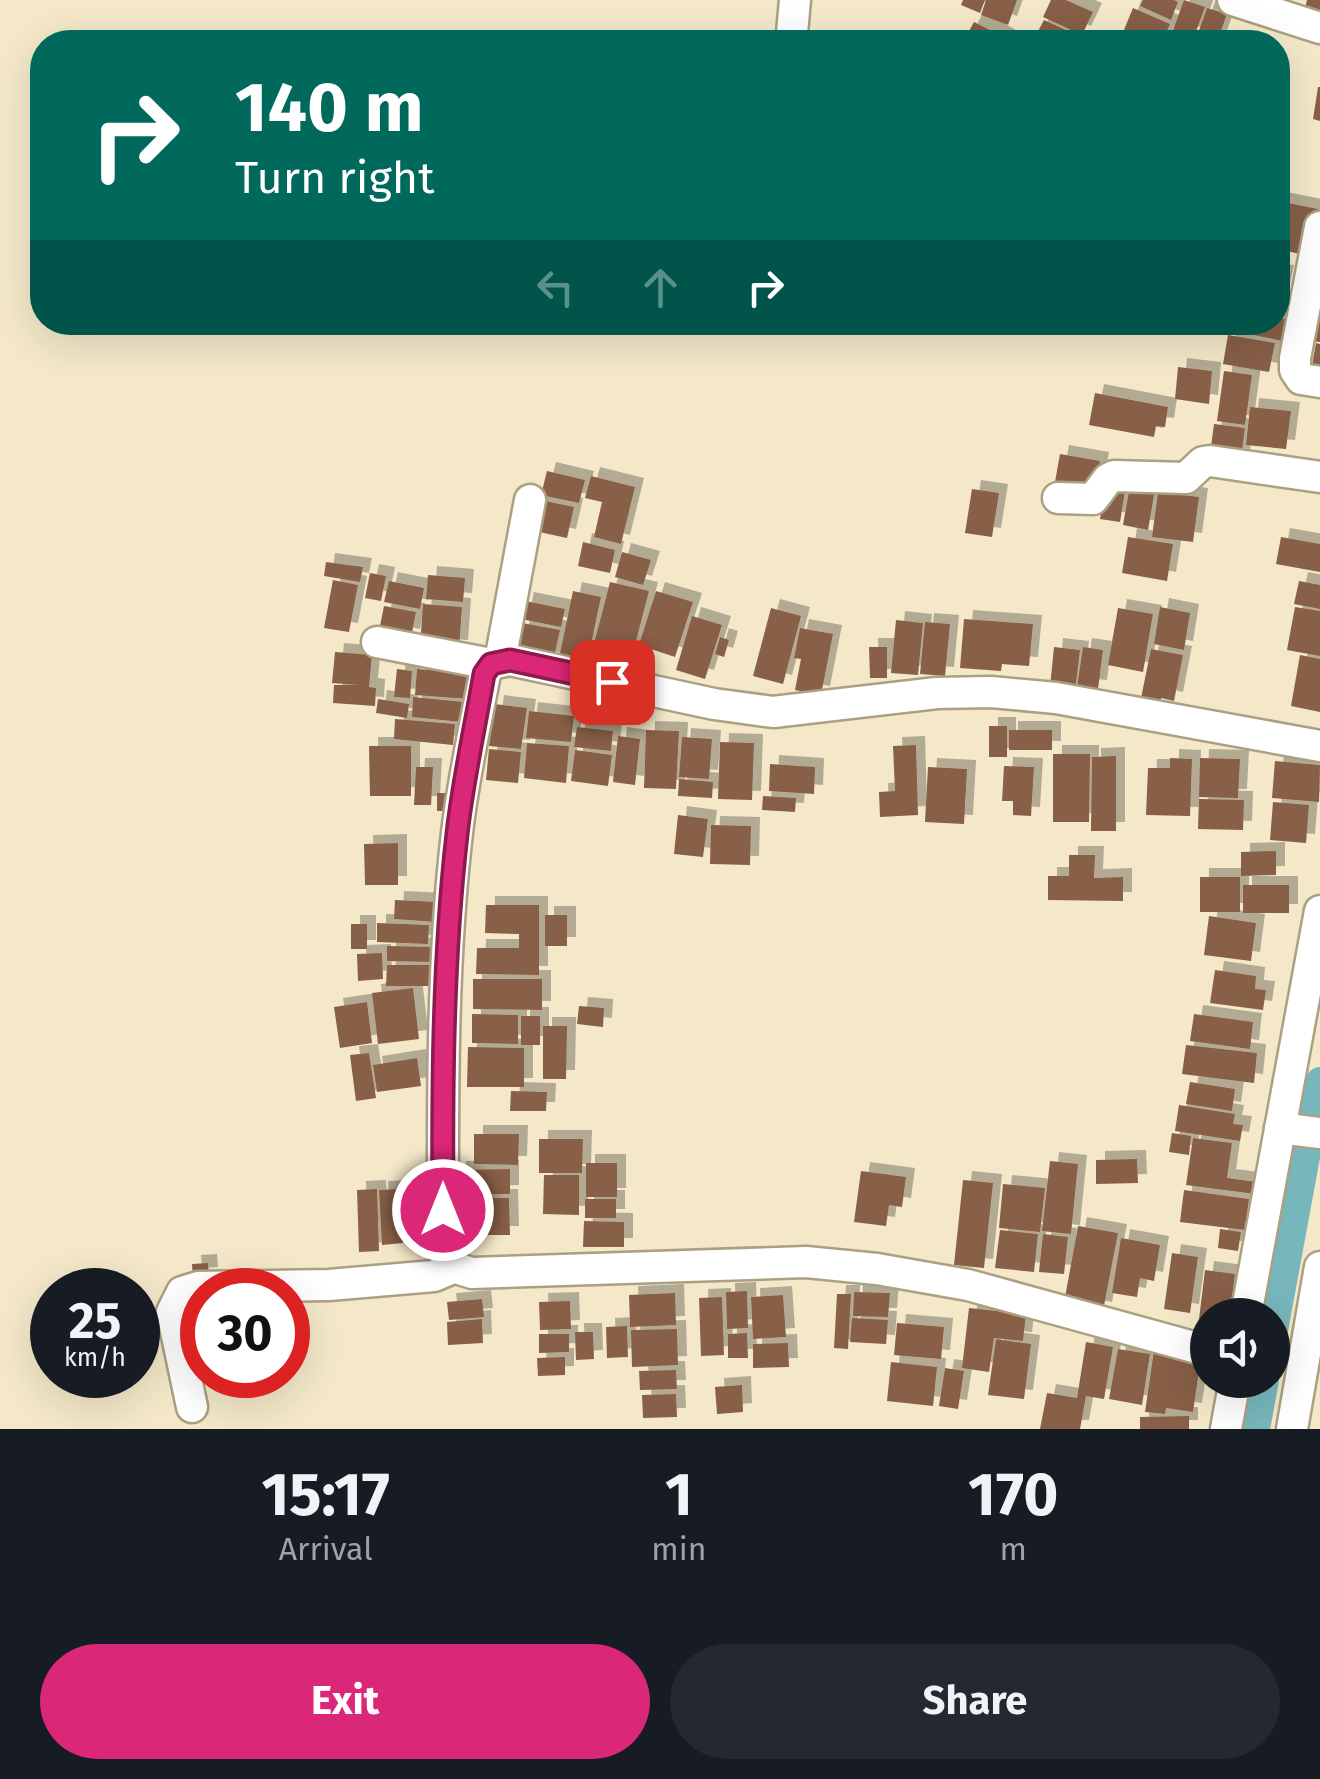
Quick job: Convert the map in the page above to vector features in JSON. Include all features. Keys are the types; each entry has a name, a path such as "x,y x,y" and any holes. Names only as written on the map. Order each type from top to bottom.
{"street":[{"path":"792,30 795,0"},
{"path":"1233,0 1320,28"},
{"path":"1320,227 1295,358 1302,379 1320,382"},
{"path":"1058,498 1092,499 1114,476 1186,478 1210,461 1320,477"},
{"path":"530,500 495,662 484,674 452,878 443,1070 445,1258 453,1268 472,1273 806,1262 877,1269 968,1286 1190,1347"},
{"path":"377,642 495,662 510,660 714,704 773,712 937,693 991,692 1056,698 1320,746"},
{"path":"1249,1298 1320,911"},
{"path":"1281,1128 1320,1132"},
{"path":"1292,1429 1320,1267"},
{"path":"192,1407 172,1312 182,1292 198,1287 346,1284 434,1276 453,1268"},
{"path":"1226,1429 1232,1398"}],"building":[{"path":"963,0 985,0 980,13 961,5"},
{"path":"986,0 1017,0 1008,25 981,15"},
{"path":"1051,0 1066,0 1093,12 1084,30 1071,30 1043,17"},
{"path":"1143,0 1178,2 1171,20 1140,6"},
{"path":"1184,0 1205,7 1197,30 1173,30"},
{"path":"1307,0 1320,0 1320,25 1302,21"},
{"path":"1133,8 1170,24 1167,30 1124,30"},
{"path":"1207,8 1227,14 1221,30 1199,30"},
{"path":"1044,20 1066,30 1039,30"},
{"path":"974,22 990,30 970,30"},
{"path":"1320,87 1320,121 1313,119"},
{"path":"1290,203 1318,209 1304,255 1290,252"},
{"path":"1312,319 1320,320 1320,342 1309,341"},
{"path":"1228,335 1275,343 1269,372 1223,364"},
{"path":"1253,335 1284,335 1283,341"},
{"path":"1316,343 1320,344 1320,373 1311,371"},
{"path":"1178,367 1212,371 1209,404 1175,399"},
{"path":"1224,371 1252,375 1245,425 1217,421"},
{"path":"1095,393 1168,407 1165,427 1156,426 1154,437 1089,425"},
{"path":"1250,407 1291,411 1286,449 1246,445"},
{"path":"1214,424 1245,428 1241,458 1210,454"},
{"path":"1060,454 1100,461 1095,489 1055,482"},
{"path":"547,471 585,480 579,503 541,495"},
{"path":"591,476 635,487 621,544 594,537 602,502 585,498"},
{"path":"1131,480 1156,484 1148,530 1123,525"},
{"path":"1106,488 1125,491 1120,522 1100,519"},
{"path":"972,489 999,493 992,537 965,533"},
{"path":"1158,492 1199,497 1193,542 1152,537"},
{"path":"536,499 574,507 567,538 530,530"},
{"path":"1128,537 1173,544 1167,581 1122,573"},
{"path":"1281,537 1320,544 1320,572 1276,564"},
{"path":"583,542 615,550 610,573 578,566"},
{"path":"622,552 651,560 643,585 615,577"},
{"path":"326,562 363,567 360,582 324,576"},
{"path":"370,573 386,576 381,601 365,598"},
{"path":"428,575 465,578 463,602 426,599"},
{"path":"333,580 358,585 349,632 324,628"},
{"path":"389,581 424,588 420,609 384,602"},
{"path":"1299,581 1320,585 1320,609 1294,604"},
{"path":"610,582 649,591 629,668 590,659"},
{"path":"573,591 601,597 586,668 558,663"},
{"path":"656,591 693,602 675,657 639,645"},
{"path":"525,601 565,609 561,627 521,619"},
{"path":"423,604 462,607 459,649 420,646"},
{"path":"384,606 416,612 411,638 379,631"},
{"path":"1160,607 1190,613 1184,650 1154,644"},
{"path":"1295,607 1320,611 1320,656 1287,650"},
{"path":"771,608 801,616 783,684 753,676"},
{"path":"1118,608 1153,614 1143,672 1108,665"},
{"path":"692,616 722,625 705,679 676,670"},
{"path":"964,619 1033,624 1029,666 1002,664 1001,671 960,668"},
{"path":"896,620 923,623 918,675 891,673"},
{"path":"925,622 950,624 945,676 920,674"},
{"path":"522,623 560,630 553,662 516,655"},
{"path":"800,628 833,634 821,695 795,690 801,659 794,658"},
{"path":"720,637 729,640 724,657 715,654"},
{"path":"869,647 887,647 887,678 870,678"},
{"path":"1054,647 1080,650 1074,700 1049,697"},
{"path":"1083,647 1103,650 1098,689 1077,687"},
{"path":"1151,649 1183,655 1174,701 1161,698 1159,707 1140,703"},
{"path":"335,652 372,655 369,687 376,688 375,706 333,703 334,685 358,685 332,683"},
{"path":"1300,655 1320,659 1320,712 1291,706"},
{"path":"397,669 412,671 410,698 394,697"},
{"path":"417,669 471,673 469,699 415,695"},
{"path":"413,697 464,702 462,722 412,717"},
{"path":"378,699 409,704 407,718 376,713"},
{"path":"495,704 527,708 521,749 489,746"},
{"path":"529,711 574,716 571,742 526,738"},
{"path":"395,719 455,724 453,745 394,739"},
{"path":"989,726 1007,726 1007,757 989,757"},
{"path":"577,727 613,731 611,751 574,747"},
{"path":"646,730 679,731 676,789 644,788"},
{"path":"1009,730 1052,730 1052,750 1009,750"},
{"path":"618,736 640,739 635,785 613,782"},
{"path":"682,737 712,739 709,779 679,777"},
{"path":"720,742 754,743 752,800 718,799"},
{"path":"527,743 569,746 566,783 524,778"},
{"path":"916,745 918,815 880,817 879,792 895,791 893,746"},
{"path":"369,746 411,746 411,796 370,796"},
{"path":"489,749 521,752 518,783 486,780"},
{"path":"575,750 612,755 608,786 571,781"},
{"path":"1053,754 1090,754 1089,822 1053,822"},
{"path":"1116,756 1116,831 1091,831 1092,757"},
{"path":"1170,758 1192,759 1190,816 1146,815 1148,768 1170,768"},
{"path":"1200,758 1240,759 1238,798 1199,797"},
{"path":"1275,761 1320,765 1319,802 1272,798"},
{"path":"770,764 815,767 814,794 769,791"},
{"path":"1004,766 1034,767 1031,816 1013,815 1013,801 1002,801"},
{"path":"416,767 433,767 431,805 414,805"},
{"path":"928,767 967,769 964,824 925,822"},
{"path":"679,779 713,782 712,798 678,796"},
{"path":"437,793 460,793 459,811 437,811"},
{"path":"763,796 796,798 795,812 762,810"},
{"path":"1199,799 1244,800 1243,830 1198,829"},
{"path":"1273,802 1309,805 1306,843 1270,840"},
{"path":"678,815 708,819 703,857 674,854"},
{"path":"711,825 751,826 750,865 710,864"},
{"path":"398,843 398,885 365,885 364,844"},
{"path":"1276,851 1276,875 1241,876 1241,852"},
{"path":"1069,855 1095,855 1094,878 1123,877 1123,901 1048,900 1048,876 1069,876"},
{"path":"1200,877 1240,877 1240,912 1200,912"},
{"path":"1243,885 1289,885 1289,913 1243,913"},
{"path":"395,900 438,902 437,922 394,919"},
{"path":"486,905 539,905 539,975 476,974 477,948 519,948 519,934 485,933"},
{"path":"545,915 567,915 567,946 545,946"},
{"path":"1209,916 1256,923 1251,961 1204,955"},
{"path":"377,923 429,925 428,944 377,942"},
{"path":"351,924 367,924 367,949 351,949"},
{"path":"387,946 434,947 433,962 387,961"},
{"path":"382,953 383,979 358,981 357,954"},
{"path":"387,965 430,965 431,986 386,986"},
{"path":"1215,970 1256,976 1255,989 1266,990 1263,1010 1210,1003"},
{"path":"473,979 542,979 542,1010 473,1009"},
{"path":"413,988 419,1039 378,1044 372,993"},
{"path":"367,1002 372,1043 340,1048 334,1007"},
{"path":"579,1006 604,1008 603,1027 577,1024"},
{"path":"472,1014 518,1015 518,1044 472,1043"},
{"path":"1194,1014 1253,1022 1250,1049 1190,1041"},
{"path":"521,1016 540,1016 540,1045 521,1045"},
{"path":"543,1026 567,1026 566,1079 543,1079"},
{"path":"1186,1045 1257,1053 1254,1083 1182,1074"},
{"path":"468,1047 524,1048 524,1087 467,1087"},
{"path":"369,1053 376,1098 356,1101 350,1055"},
{"path":"417,1058 421,1086 377,1092 373,1065"},
{"path":"1190,1082 1235,1089 1232,1111 1186,1104"},
{"path":"511,1091 547,1092 546,1111 510,1111"},
{"path":"1179,1105 1235,1114 1233,1124 1243,1125 1240,1141 1175,1131"},
{"path":"1172,1133 1191,1136 1189,1155 1169,1152"},
{"path":"474,1134 519,1134 518,1165 474,1164"},
{"path":"1193,1138 1232,1143 1227,1178 1257,1182 1255,1194 1186,1185"},
{"path":"539,1139 583,1139 582,1173 539,1173"},
{"path":"1137,1159 1138,1183 1096,1184 1096,1160"},
{"path":"1050,1161 1078,1164 1071,1234 1042,1231"},
{"path":"586,1163 617,1163 617,1197 586,1197"},
{"path":"510,1169 510,1194 457,1195 457,1170"},
{"path":"861,1171 906,1177 902,1207 889,1205 886,1226 854,1222"},
{"path":"544,1175 579,1175 579,1215 543,1214"},
{"path":"963,1180 993,1183 984,1268 954,1265"},
{"path":"1003,1184 1045,1188 1040,1232 999,1228"},
{"path":"417,1188 419,1223 402,1224 403,1243 382,1245 379,1190"},
{"path":"377,1189 379,1251 359,1252 357,1190"},
{"path":"1184,1190 1249,1199 1245,1230 1180,1222"},
{"path":"472,1198 509,1198 510,1235 473,1235"},
{"path":"585,1199 616,1199 616,1218 585,1218"},
{"path":"584,1221 624,1222 624,1247 583,1247"},
{"path":"1078,1226 1118,1233 1103,1311 1064,1303"},
{"path":"1220,1229 1241,1232 1238,1251 1218,1248"},
{"path":"1000,1230 1038,1234 1034,1272 995,1268"},
{"path":"1043,1234 1068,1237 1064,1274 1039,1272"},
{"path":"1121,1238 1160,1245 1154,1281 1140,1278 1137,1297 1112,1293"},
{"path":"1172,1253 1198,1257 1190,1313 1164,1309"},
{"path":"208,1263 208,1268 192,1268 192,1264"},
{"path":"1205,1270 1235,1274 1232,1298 1202,1298"},
{"path":"747,1291 748,1328 727,1329 726,1292"},
{"path":"854,1292 890,1293 888,1317 853,1316"},
{"path":"675,1293 676,1325 630,1327 629,1295"},
{"path":"837,1294 851,1294 848,1349 834,1348"},
{"path":"783,1295 786,1337 753,1339 751,1297"},
{"path":"722,1297 724,1355 701,1356 699,1298"},
{"path":"482,1299 484,1317 449,1320 447,1302"},
{"path":"570,1301 571,1329 540,1330 539,1302"},
{"path":"969,1308 1026,1314 1023,1341 994,1338 989,1372 962,1368"},
{"path":"852,1318 888,1320 886,1344 850,1342"},
{"path":"482,1319 483,1343 448,1345 447,1322"},
{"path":"897,1323 944,1327 941,1359 894,1355"},
{"path":"627,1326 628,1357 607,1358 606,1327"},
{"path":"677,1329 678,1365 632,1367 631,1330"},
{"path":"575,1332 593,1332 594,1359 576,1360"},
{"path":"747,1333 748,1358 728,1358 728,1334"},
{"path":"539,1334 569,1334 569,1352 539,1353"},
{"path":"996,1339 1031,1344 1024,1399 988,1395"},
{"path":"1086,1342 1113,1347 1104,1399 1086,1396 1080,1429 1040,1429 1047,1393 1077,1398"},
{"path":"788,1343 789,1367 753,1368 753,1344"},
{"path":"1118,1349 1150,1354 1142,1405 1109,1399"},
{"path":"1154,1350 1190,1355 1193,1412 1166,1408 1165,1414 1145,1412"},
{"path":"565,1357 565,1375 538,1376 537,1358"},
{"path":"891,1362 937,1367 933,1406 887,1401"},
{"path":"945,1368 964,1371 958,1409 939,1406"},
{"path":"676,1370 677,1389 640,1390 639,1371"},
{"path":"742,1385 743,1412 717,1414 715,1387"},
{"path":"676,1394 677,1417 643,1418 642,1395"},
{"path":"1189,1416 1189,1429 1140,1429 1140,1417"}],"waterway":[{"path":"1280,1298 1320,1081"},
{"path":"1256,1429 1262,1398"}],"route":[{"path":"443,1210 443,1070 452,878 484,674 491,664 510,660 612,682"}]}
